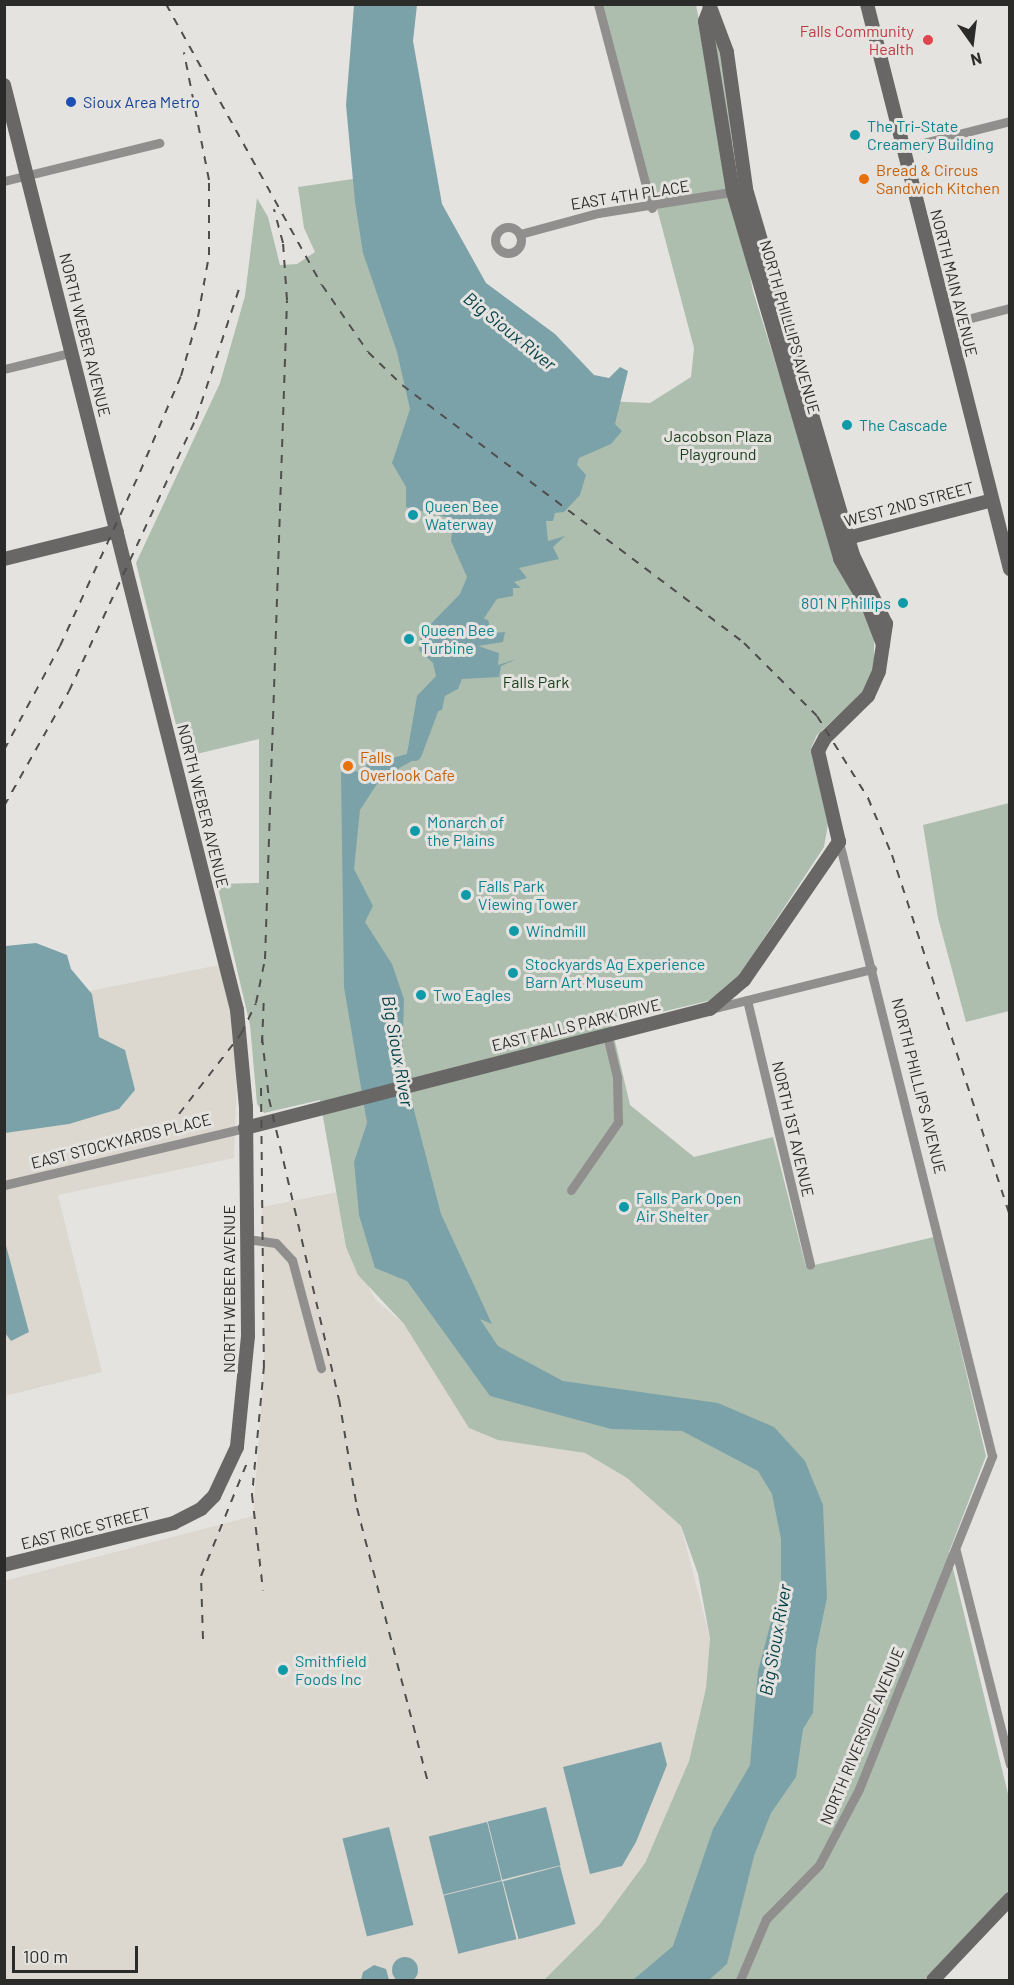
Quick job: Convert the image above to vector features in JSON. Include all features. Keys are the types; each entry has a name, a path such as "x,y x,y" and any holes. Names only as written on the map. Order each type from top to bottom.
{"street":[{"path":"598,4 651,208"},
{"name":"NORTH MAIN AVENUE","path":"867,4 1010,569"},
{"name":"NORTH PHILLIPS AVENUE","path":"714,6 728,52 739,190 841,539 883,644 868,696 825,738 818,751 991,1443 990,1469 956,1551"},
{"name":"NORTH WEBER AVENUE","path":"4,85 233,989 243,1045 247,1363 237,1447 214,1496 174,1524"},
{"path":"903,148 1010,121"},
{"path":"4,182 159,143"},
{"name":"EAST 4TH PLACE","path":"520,234 598,213 651,208 739,190"},
{"path":"948,324 1010,308"},
{"path":"4,369 73,352"},
{"name":"WEST 2ND STREET","path":"841,539 992,500"},
{"path":"4,559 117,531"},
{"name":"EAST FALLS PARK DRIVE","path":"245,1128 345,1100 710,1009 744,980 839,842"},
{"path":"710,1009 872,969"},
{"name":"NORTH 1ST AVENUE","path":"747,1000 810,1265"},
{"path":"571,1190 618,1122 617,1077 607,1035"},
{"name":"EAST STOCKYARDS PLACE","path":"4,1185 245,1128"},
{"path":"247,1239 276,1244 292,1260 321,1368"},
{"name":"EAST RICE STREET","path":"4,1565 174,1524"},
{"path":"956,1551 1010,1764"},
{"name":"NORTH RIVERSIDE AVENUE","path":"740,1980 766,1919 819,1866 841,1826 956,1551"},
{"path":"933,1980 1010,1899"}],"shaded area":[{"path":"224,964 238,1052 234,1158 58,1195 102,1372 5,1396 4,1123 20,1005"},
{"path":"337,1192 346,1247 376,1300 404,1324 498,1440 585,1453 627,1478 681,1526 710,1638 706,1688 689,1761 645,1863 600,1924 544,1980 5,1980 4,1581 253,1516 264,1366 262,1207"}],"green space":[{"name":"Falls Park","path":"603,5 696,5 753,291 839,566 863,604 874,636 874,664 865,690 817,735 811,748 828,824 824,847 733,985 712,1000 611,1024 630,1105 694,1157 773,1137 806,1267 934,1237 986,1456 949,1552 1009,1798 1010,1889 924,1980 544,1980 600,1924 645,1863 689,1761 706,1688 710,1638 698,1574 681,1526 627,1478 585,1453 498,1440 469,1428 404,1324 358,1275 346,1247 320,1100 264,1113 257,1104 250,1025 217,884 259,883 259,739 184,757 136,563 220,383 245,296 257,198 268,217 280,265 297,264 315,252 304,228 298,187 414,170 442,252 583,400 650,403 691,377 694,348"},
{"path":"710,24 722,51 736,177"},
{"path":"1009,803 1009,1011 966,1022 938,918 923,825"}],"water":[{"path":"354,5 417,5 413,41 442,204 486,283 555,334 594,375 609,378 620,367 628,371 615,424 622,431 611,444 579,458 577,465 586,475 580,495 564,512 555,513 553,521 546,521 548,541 565,536 553,547 559,559 519,568 527,578 514,582 521,588 513,588 513,596 476,603 478,617 488,620 492,633 505,632 503,642 478,646 499,653 498,665 517,659 501,666 499,677 462,679 458,689 445,696 442,710 424,715 417,750 421,756 381,778 360,810 354,869 373,906 365,922 392,964 404,999 402,1064 441,1214 492,1324 480,1319 498,1346 563,1381 718,1403 774,1427 805,1461 823,1505 827,1598 816,1650 813,1713 803,1729 796,1777 771,1813 754,1856 727,1964 709,1980 633,1980 673,1946 713,1829 750,1765 758,1671 781,1584 781,1539 772,1494 758,1471 682,1431 611,1429 490,1396 407,1281 375,1268 359,1215 354,1162 367,1123 344,987 341,772 366,771 367,752 385,760 407,754 417,696 436,676 433,663 419,650 421,634 460,594 467,577 451,541 453,519 406,507 406,487 392,463 410,409 397,352 363,253 355,202 346,105"},
{"path":"36,943 67,955 71,969 92,994 99,1037 125,1050 135,1090 119,1109 69,1124 5,1133 5,946"},
{"path":"4,1238 29,1332 11,1341 5,1333"},
{"path":"661,1742 667,1765 636,1842 622,1866 590,1874 563,1767"},
{"path":"546,1807 561,1865 502,1880 488,1822"},
{"path":"487,1822 502,1880 443,1895 429,1837"},
{"path":"389,1827 413,1925 367,1937 342,1839"},
{"path":"560,1866 576,1924 519,1939 503,1881"},
{"path":"502,1881 517,1939 458,1954 444,1896"},
{"path":"405,1957 414,1961 418,1970 414,1979 405,1983 396,1979 392,1970 396,1961"},
{"path":"374,1965 386,1969 389,1980 361,1980 363,1972"}],"waterway":[{"name":"Big Sioux River","path":"467,629 495,587"},
{"name":"Big Sioux River","path":"414,753 436,694"}],"railway":[{"path":"166,4 322,285 368,352 402,385 744,643 817,716 868,798 892,855 1010,1215"},
{"path":"4,750 60,646 140,472 181,376 198,317 209,255 209,180 184,52"},
{"path":"179,1114 241,1034 256,1003 265,959 287,300 283,243 274,209"},
{"path":"4,806 69,691 196,419 239,289"},
{"path":"262,1043 264,995"},
{"path":"262,1037 269,1099 339,1399 357,1508 428,1783"},
{"path":"261,1088 264,1366 252,1495 263,1590"},
{"path":"203,1639 201,1576 249,1458"}],"place":[{"name":"Falls Community Health","path":"928,40"},
{"name":"Sioux Area Metro","path":"71,102"},
{"name":"The Tri-State Creamery Building","path":"855,135"},
{"name":"Bread & Circus Sandwich Kitchen","path":"864,179"},
{"name":"The Cascade","path":"847,425"},
{"name":"Queen Bee Waterway","path":"413,515"},
{"name":"801 N Phillips","path":"903,603"},
{"name":"Queen Bee Turbine","path":"409,639"},
{"name":"Falls Overlook Cafe","path":"348,766"},
{"name":"Monarch of the Plains","path":"415,831"},
{"name":"Falls Park Viewing Tower","path":"466,895"},
{"name":"Windmill","path":"514,931"},
{"name":"Stockyards Ag Experience Barn Art Museum","path":"513,973"},
{"name":"Two Eagles","path":"421,995"},
{"name":"Falls Park Open Air Shelter","path":"624,1207"},
{"name":"Smithfield Foods Inc","path":"283,1670"}],"park label":[{"name":"Jacobson Plaza Playground","path":"718,445"}]}
